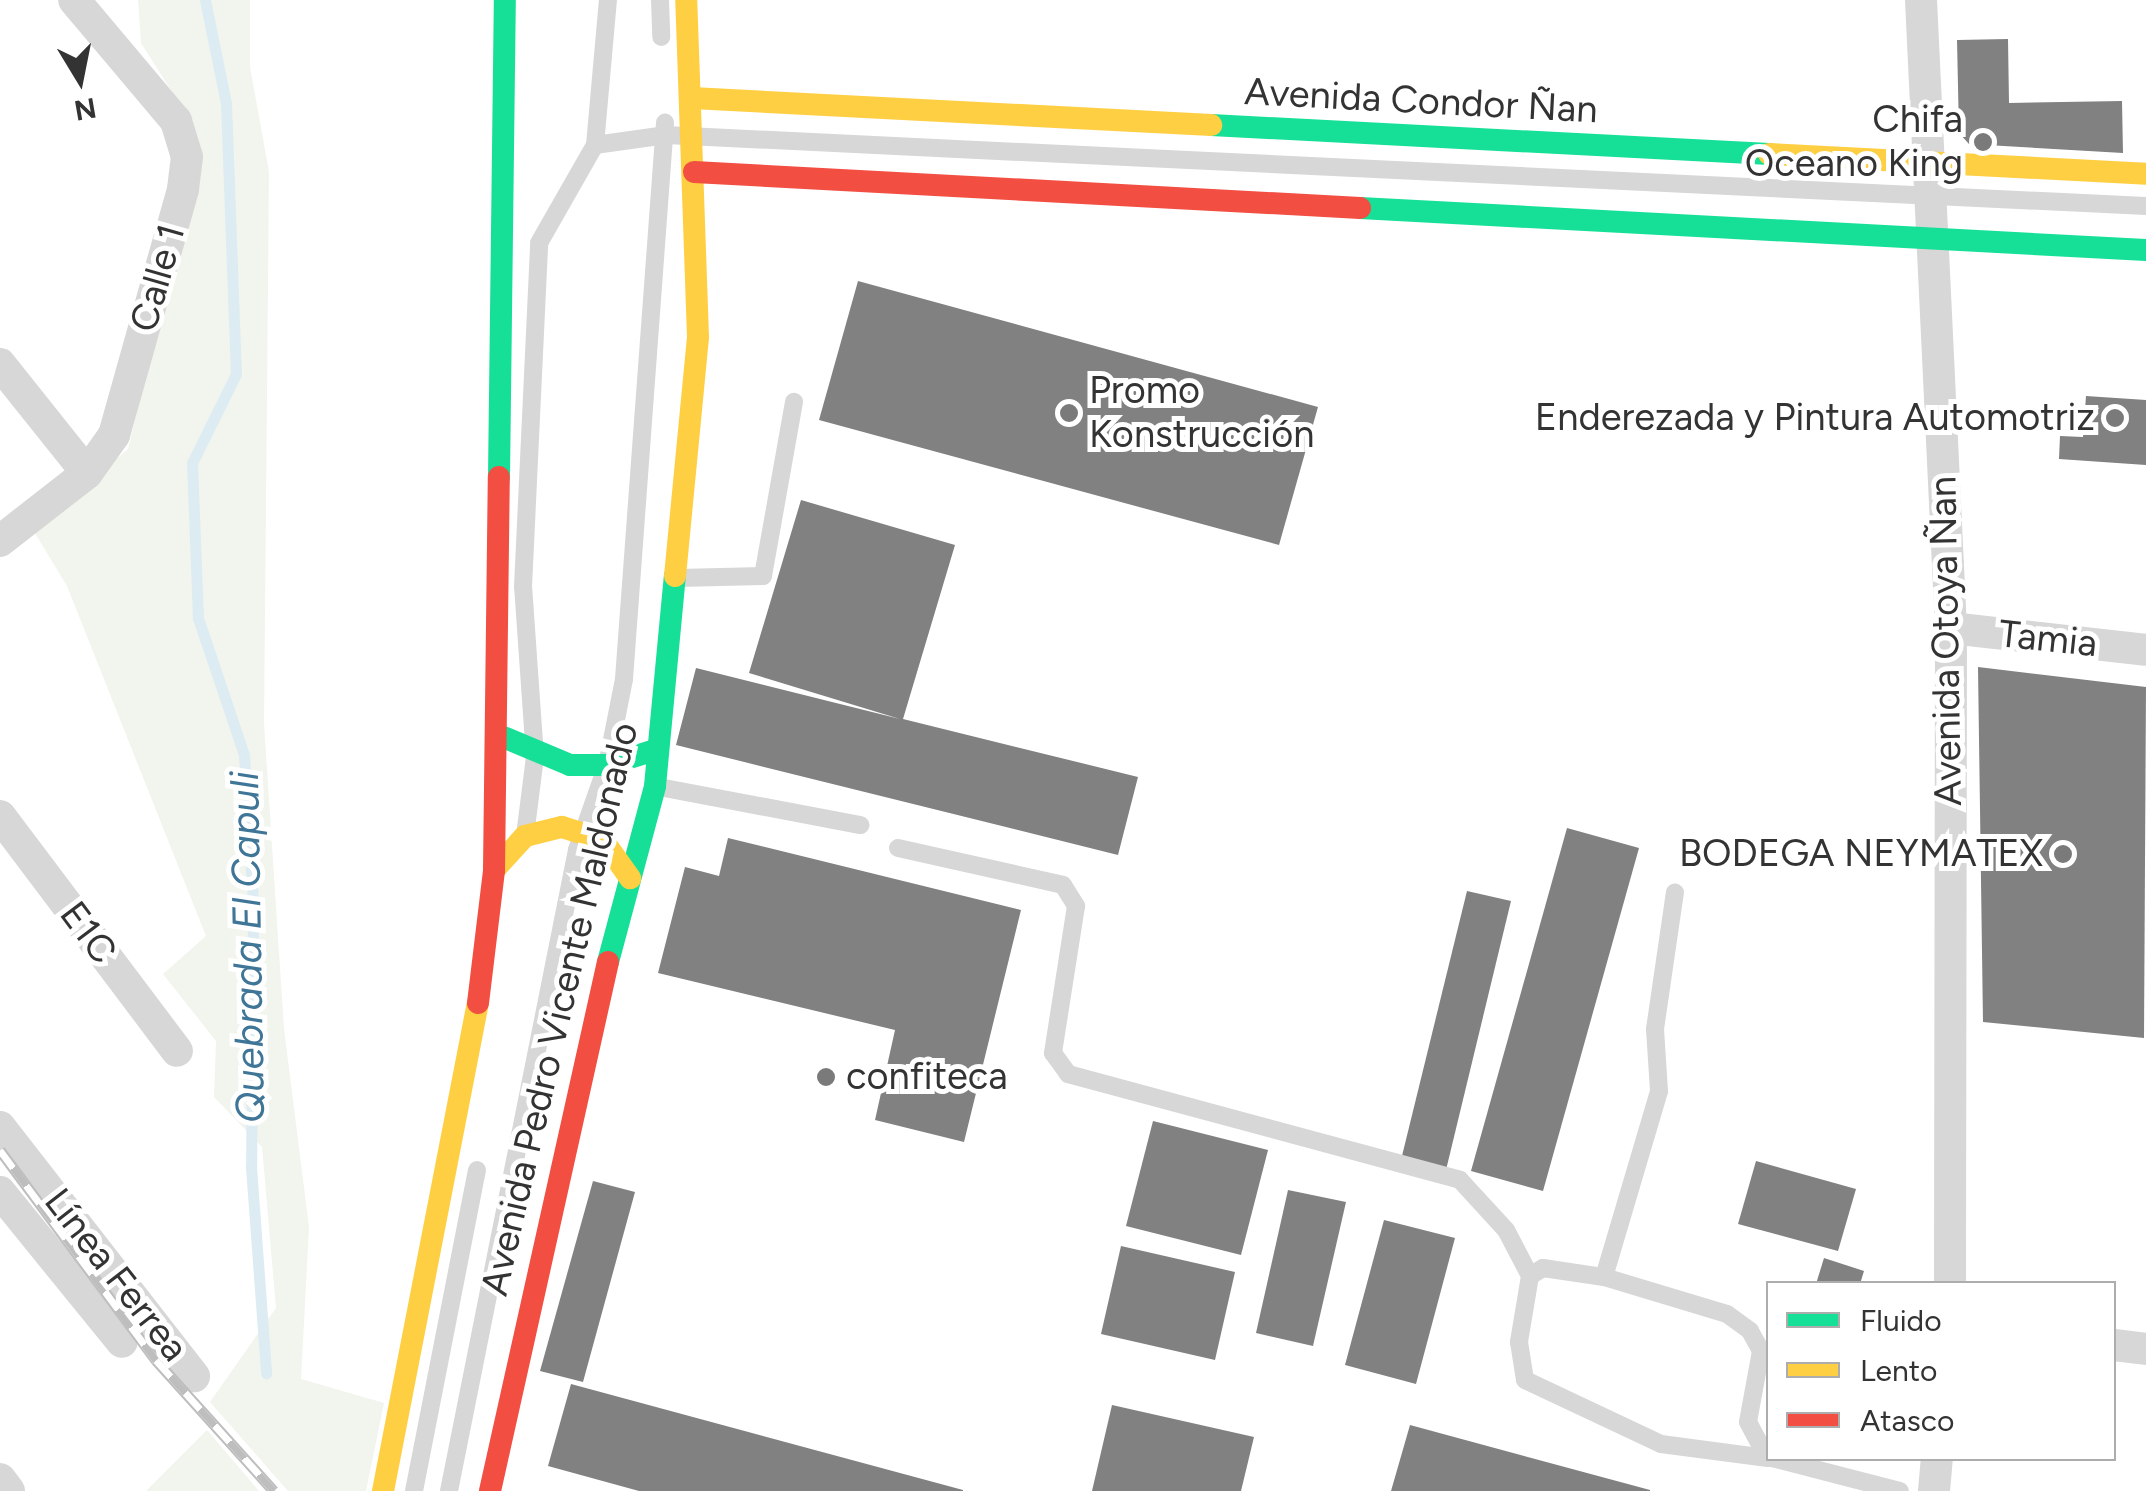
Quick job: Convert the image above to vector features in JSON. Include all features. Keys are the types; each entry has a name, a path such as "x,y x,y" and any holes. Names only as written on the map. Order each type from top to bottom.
{"main road":[{"name":"Avenida Pedro Vicente Maldonado","path":"383,1491 470,1075 494,870 505,0"},
{"name":"Avenida Pedro Vicente Maldonado","path":"490,1491 581,1064 654,786 678,578 698,337 695,136 686,0"},
{"name":"Avenida Condor Ñan","path":"692,98 1925,178 2146,174"},
{"path":"694,172 2146,250"},
{"path":"496,734 536,756 607,765 658,749"},
{"path":"494,870 525,836 582,830 603,840 630,878"}],"street":[{"name":"Calle 1","path":"0,541 87,473 114,436 187,157 176,120 74,0"},
{"path":"101,32 110,0"},
{"name":"Avenida Otoya Ñan","path":"1922,0 1925,178 1951,628 1950,1281"},
{"path":"0,364 87,473"},
{"name":"Tamia","path":"1951,628 2146,650"},
{"name":"E1C","path":"0,816 177,1051"},
{"name":"Línea Ferrea","path":"0,1126 194,1376"},
{"name":"Línea Ferrea","path":"0,1192 122,1342"},
{"path":"2116,1345 2146,1350"},
{"path":"1934,1491 1937,1461"},
{"path":"0,1480 9,1491"}],"lane":[{"path":"518,879 536,756 523,587 540,244 594,145 608,0"},
{"path":"660,0 662,58"},
{"path":"448,1491 582,830 607,765 624,679 666,135 664,96"},
{"path":"594,145 666,135 1925,178 2146,206"},
{"path":"678,578 763,576 794,402"},
{"path":"654,786 860,825"},
{"path":"898,848 1063,885 1076,906 1052,1053 1068,1074 1460,1180 1506,1230 1530,1276 1518,1342 1525,1380 1661,1444 1766,1458"},
{"path":"1604,1277 1660,1091 1655,1029 1675,892"},
{"path":"414,1491 483,1138"},
{"path":"1530,1276 1543,1268 1604,1277 1727,1314 1750,1331 1761,1351 1748,1422 1766,1453"},
{"path":"1781,1461 1900,1491"}],"shaded area":[{"path":"138,0 250,0 250,67 269,172 264,723 284,1029 309,1227 301,1379 384,1403 366,1491 288,1491 210,1402 276,1308 262,1147 214,1097 216,1041 163,974 206,936 67,586 33,530 128,449 195,173 186,114 141,43"},
{"path":"207,1430 259,1491 146,1491"}],"building":[{"path":"2008,39 2009,103 2122,101 2123,153 1969,144 1959,133 1957,40"},
{"name":"Promo Konstrucción","path":"858,281 1318,407 1279,545 819,420"},
{"name":"Enderezada y Pintura Automotriz","path":"2086,396 2146,400 2146,465 2059,459 2060,436 2083,437"},
{"path":"801,500 955,545 903,719 1138,777 1118,855 676,745 696,668 900,719 749,673"},
{"name":"BODEGA NEYMATEX","path":"1978,667 2146,687 2144,1038 1983,1022"},
{"path":"1567,828 1639,848 1543,1191 1471,1171"},
{"path":"728,838 1021,910 964,1142 875,1120 895,1030 658,973 685,867 719,876"},
{"path":"1467,891 1511,901 1446,1170 1401,1160"},
{"path":"1153,1121 1268,1150 1241,1255 1126,1226"},
{"path":"1756,1161 1856,1189 1838,1251 1738,1224"},
{"path":"593,1181 635,1192 583,1382 540,1371"},
{"path":"1288,1190 1346,1202 1313,1346 1256,1333"},
{"path":"1384,1220 1455,1238 1416,1384 1345,1365"},
{"path":"1121,1246 1235,1272 1215,1360 1101,1334"},
{"path":"1824,1258 1864,1271 1861,1281 1817,1281"},
{"path":"571,1384 963,1491 639,1491 548,1466"},
{"path":"1112,1405 1254,1437 1241,1491 1092,1491"},
{"path":"1410,1425 1650,1490 1650,1491 1391,1491"}],"waterway":[{"name":"Quebrada El Capuli","path":"205,0 226,103 236,374 192,463 198,618 244,755 253,903 251,1167 266,1373"}],"railway":[{"path":"0,1150 156,1360 274,1491"}],"traffic: fast":[{"path":"499,477 505,0"},
{"path":"1211,125 1769,154"},
{"path":"1360,208 2146,250"},
{"path":"608,962 655,786 675,576"},
{"path":"496,734 570,765 607,765 658,749"}],"traffic: slow":[{"path":"675,576 698,337 686,0"},
{"path":"692,98 1211,125"},
{"path":"1769,154 2146,174"},
{"path":"494,870 525,836 562,827 603,840 630,878"},
{"path":"383,1491 478,1003"}],"traffic: jam":[{"path":"694,172 1360,208"},
{"path":"478,1003 494,870 499,477"},
{"path":"490,1491 608,962"}],"place":[{"name":"Chifa Oceano King","path":"1983,142"},
{"name":"Promo Konstrucción","path":"1069,413"},
{"name":"Enderezada y Pintura Automotriz","path":"2115,418"},
{"name":"BODEGA NEYMATEX","path":"2063,854"},
{"name":"confiteca","path":"826,1077"}]}
